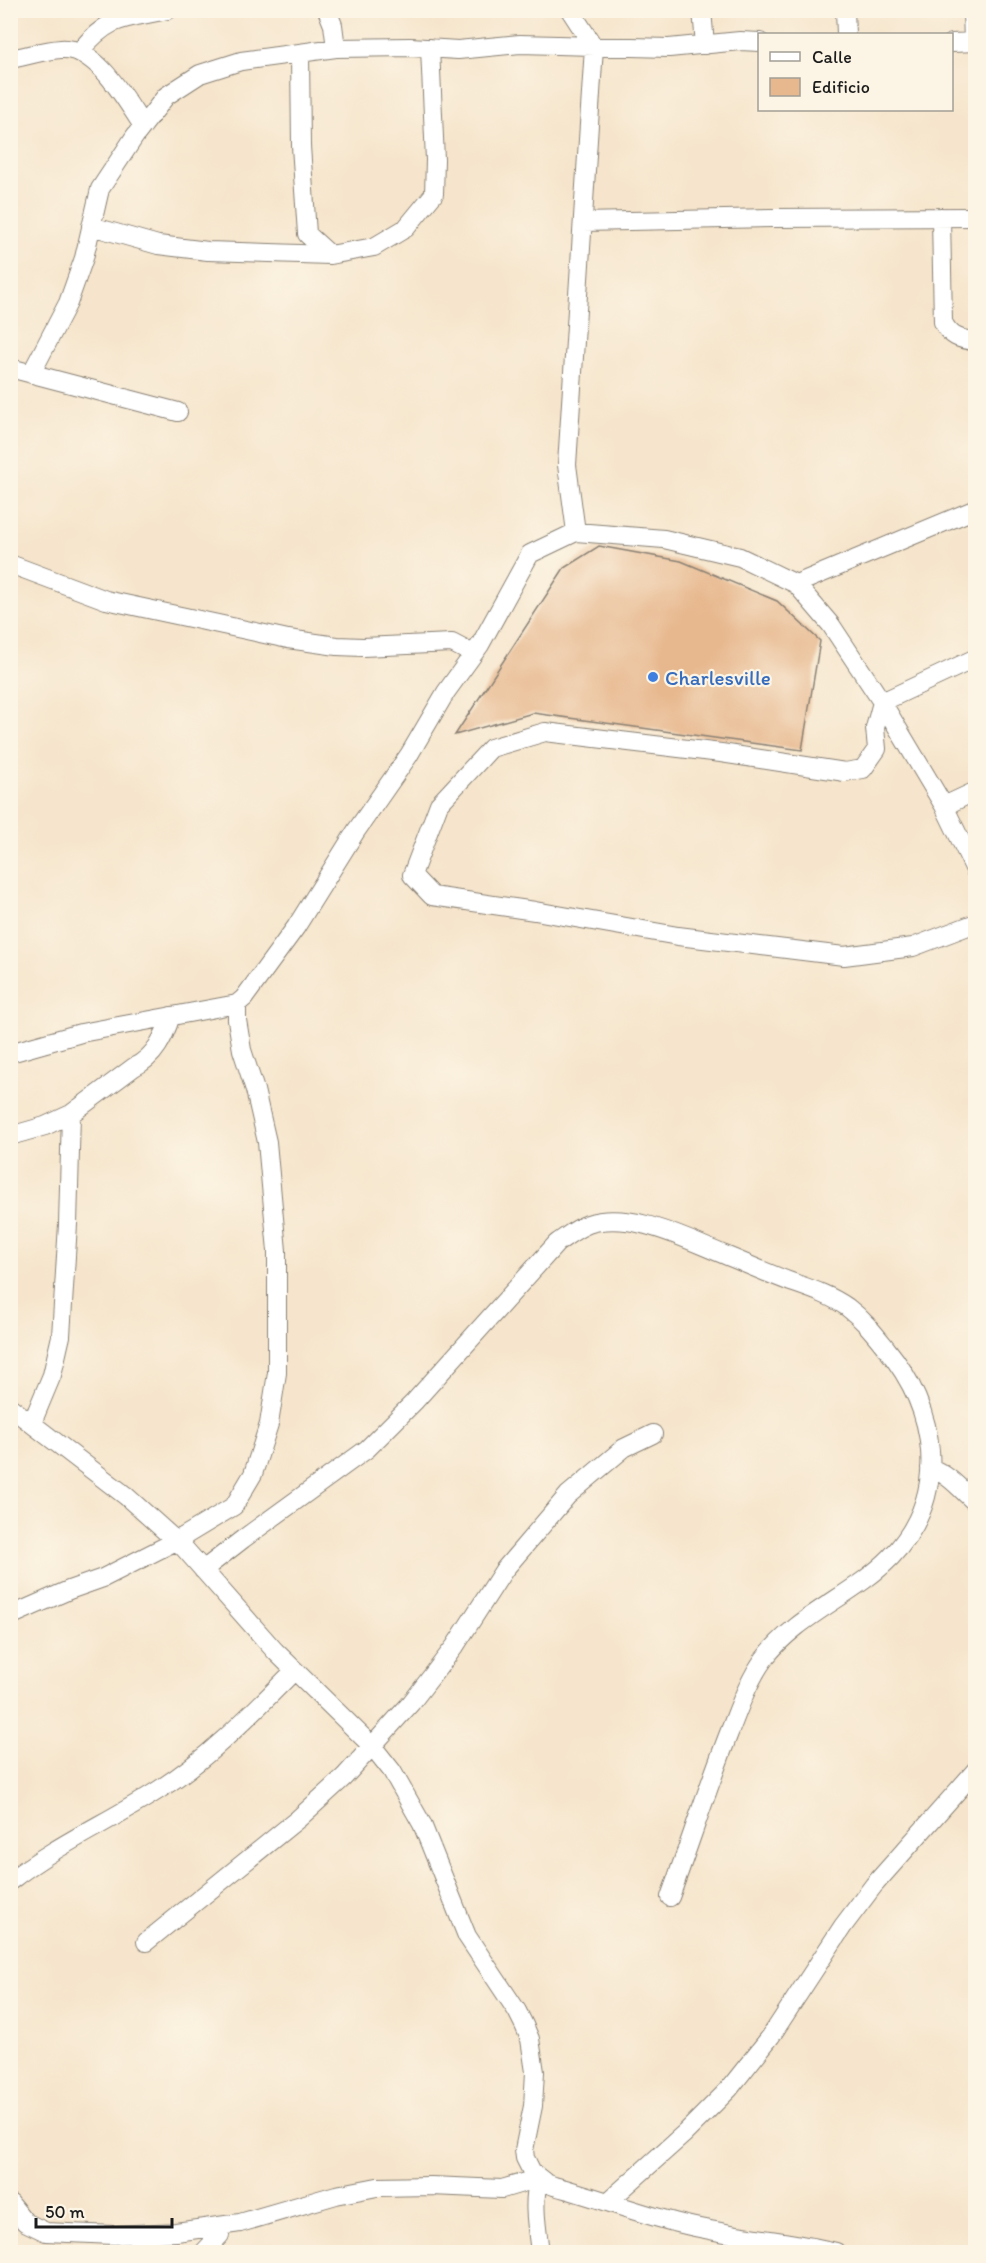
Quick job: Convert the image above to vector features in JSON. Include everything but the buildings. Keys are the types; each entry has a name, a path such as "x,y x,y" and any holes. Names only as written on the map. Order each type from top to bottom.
{"street":[{"path":"80,51 97,32 112,22 168,10"},
{"path":"327,10 333,25 336,48"},
{"path":"570,10 594,47 567,465 576,532"},
{"path":"702,10 705,45"},
{"path":"845,10 846,33"},
{"path":"953,43 974,42 972,10"},
{"path":"31,374 68,303 84,258 100,189 166,96 200,74 241,61 336,48 458,50 520,44 669,48 740,41 758,42"},
{"path":"92,226 158,245 208,251 330,255 374,247 382,243 406,228 434,194 435,160 430,48"},
{"path":"10,59 63,49 80,51 93,60 115,86 143,126"},
{"path":"300,54 301,146 308,234 330,255"},
{"path":"941,217 943,322 948,332 957,339 975,341"},
{"path":"583,222 975,217"},
{"path":"10,368 178,412"},
{"path":"796,584 975,509"},
{"path":"10,1053 81,1033 237,1004 244,998 296,927 356,831 409,755 446,692 473,654 530,554 576,532 664,539 740,557 796,584 831,625 882,702 944,806 975,872"},
{"path":"10,564 131,607 182,615 288,639 363,647 452,643 473,654"},
{"path":"882,702 975,658"},
{"path":"882,702 875,729 877,749 863,769 845,772 721,753 545,732 490,748 438,804 412,875 432,896 558,914 678,936 844,956 913,947 975,923"},
{"path":"944,806 975,791"},
{"path":"10,1616 69,1590 104,1578 176,1541 234,1506 253,1474 269,1424 277,1373 277,1251 267,1142 255,1090 242,1050 237,1004"},
{"path":"10,1136 45,1126 71,1114 134,1067 145,1062 160,1042 171,1016"},
{"path":"32,1423 52,1375 61,1336 71,1158 71,1114"},
{"path":"203,1570 367,1449 414,1402 557,1243 578,1228 609,1220 631,1221 680,1237 812,1288 847,1308 874,1332 909,1379 925,1418 930,1450 926,1495 914,1526 892,1556 862,1581 795,1627 771,1650 754,1673 719,1759 670,1897"},
{"path":"10,1407 126,1496 176,1541 275,1652 373,1747 408,1797 422,1824 467,1936 524,2025 533,2055 535,2089 530,2128 524,2150 528,2165 538,2178 554,2186 683,2225 808,2246 836,2253"},
{"path":"146,1942 298,1819 344,1777 411,1703 454,1646 504,1570 568,1495 624,1448 653,1434"},
{"path":"930,1468 940,1471 949,1478 975,1503"},
{"path":"10,1881 63,1845 162,1788 195,1764 231,1733 294,1671"},
{"path":"609,2201 685,2133 729,2089 771,2036 843,1926 874,1885 975,1770"},
{"path":"10,2203 25,2222 46,2232 114,2235 176,2232 221,2226 266,2217 336,2195 376,2187 404,2185 502,2189 538,2178"},
{"path":"538,2178 534,2210 540,2253"},
{"path":"204,2253 220,2235 221,2226"}],"place":[{"name":"Charlesville","path":"653,677"}]}
